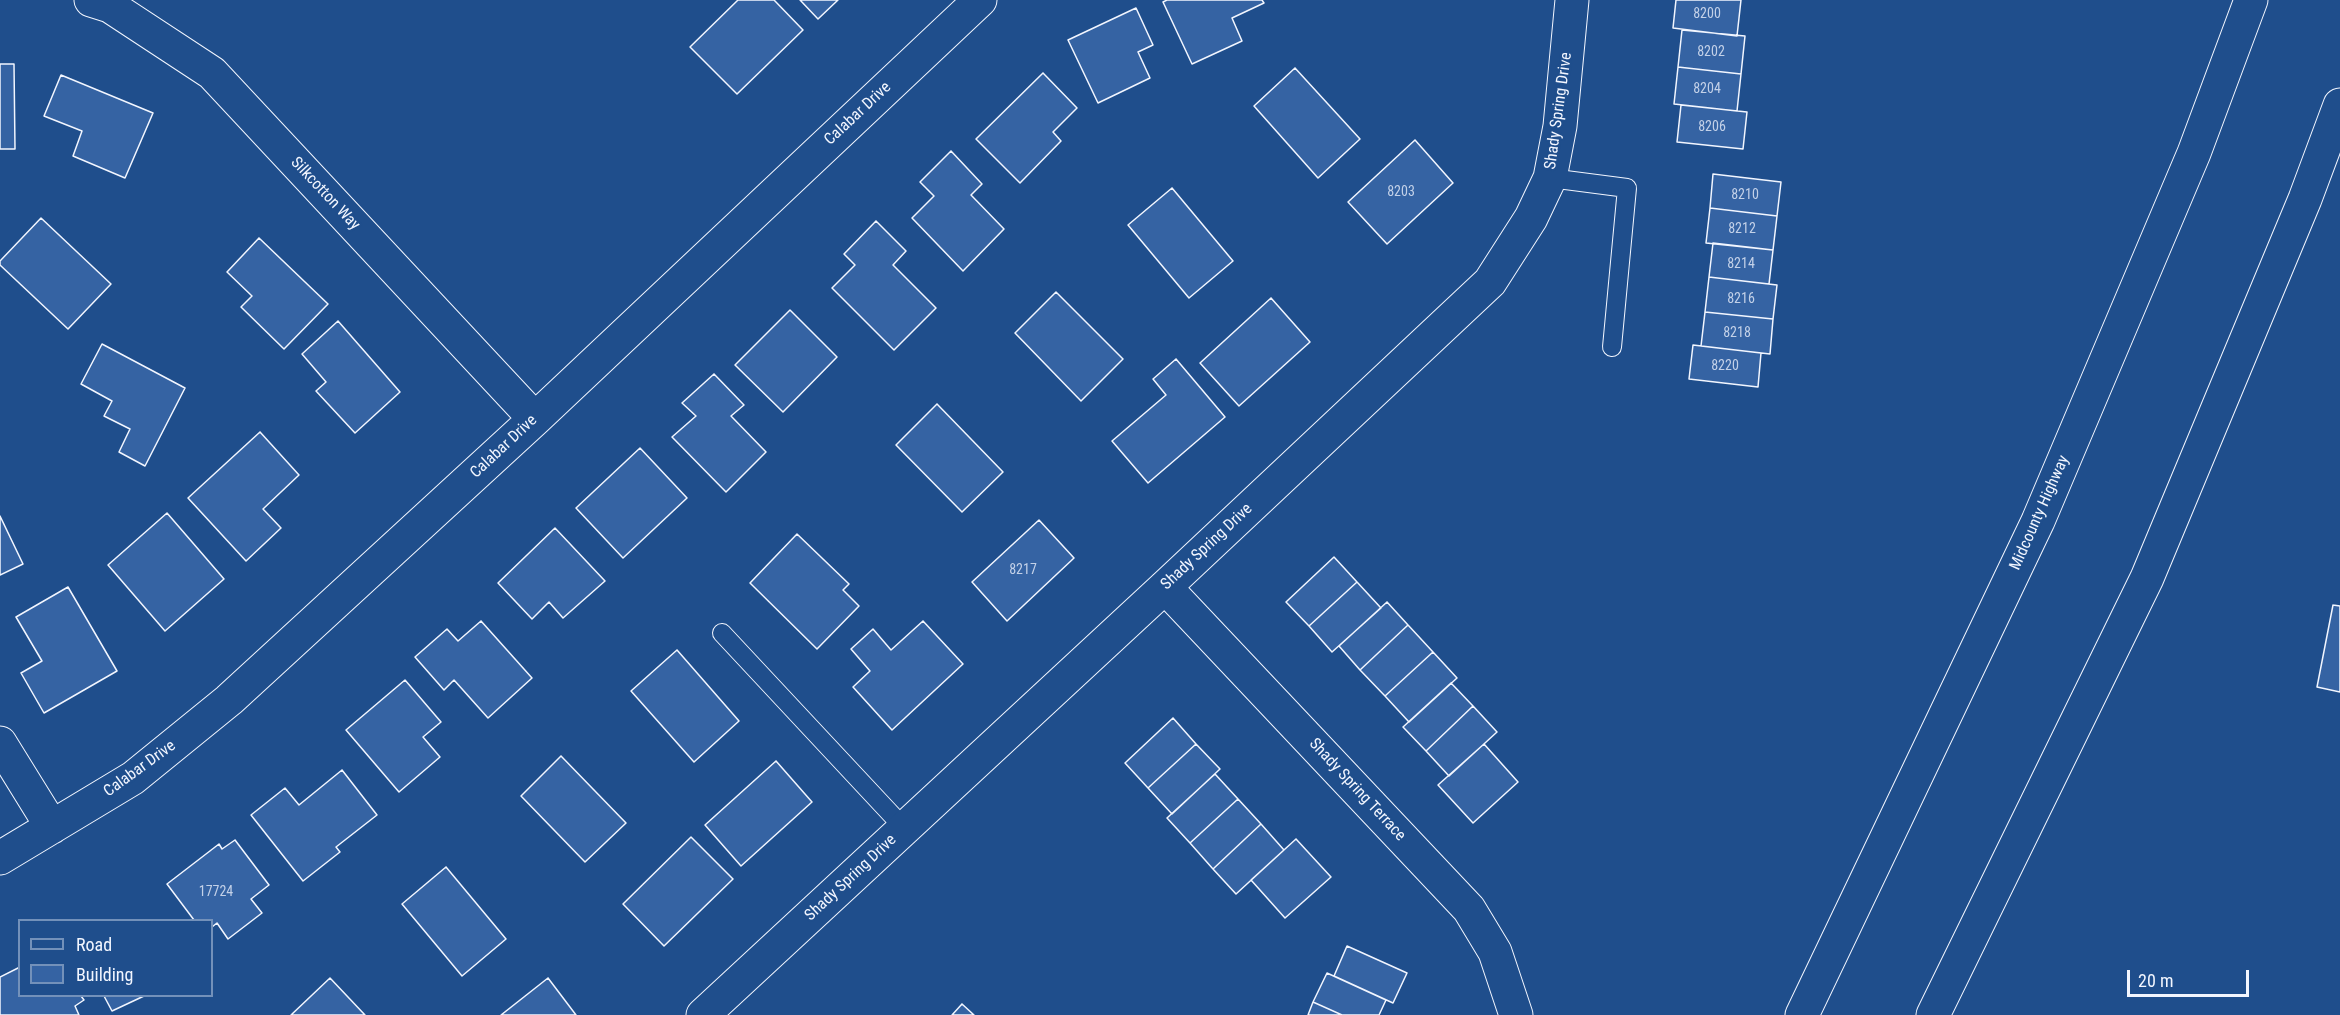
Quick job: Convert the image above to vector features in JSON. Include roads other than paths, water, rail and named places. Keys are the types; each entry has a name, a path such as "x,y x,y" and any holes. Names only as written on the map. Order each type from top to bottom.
{"street":[{"name":"Silkcotton Way","path":"91,0 110,6 212,73 536,419"},
{"name":"Calabar Drive","path":"0,858 132,778 230,700 536,419 980,0"},
{"name":"Shady Spring Drive","path":"704,1015 1166,587 1490,282 1531,218 1550,177 1560,126 1572,0"},
{"name":"Midcounty Highway","path":"1802,1015 2038,520 2194,153 2251,0"},
{"path":"1932,1015 2147,578 2305,199 2340,105"},
{"name":"Shady Spring Terrace","path":"1166,587 1469,909 1494,952 1516,1015"},
{"path":"0,743 52,827"}],"lane":[{"path":"1550,177 1627,188 1612,347"},
{"path":"722,633 905,829"}]}
